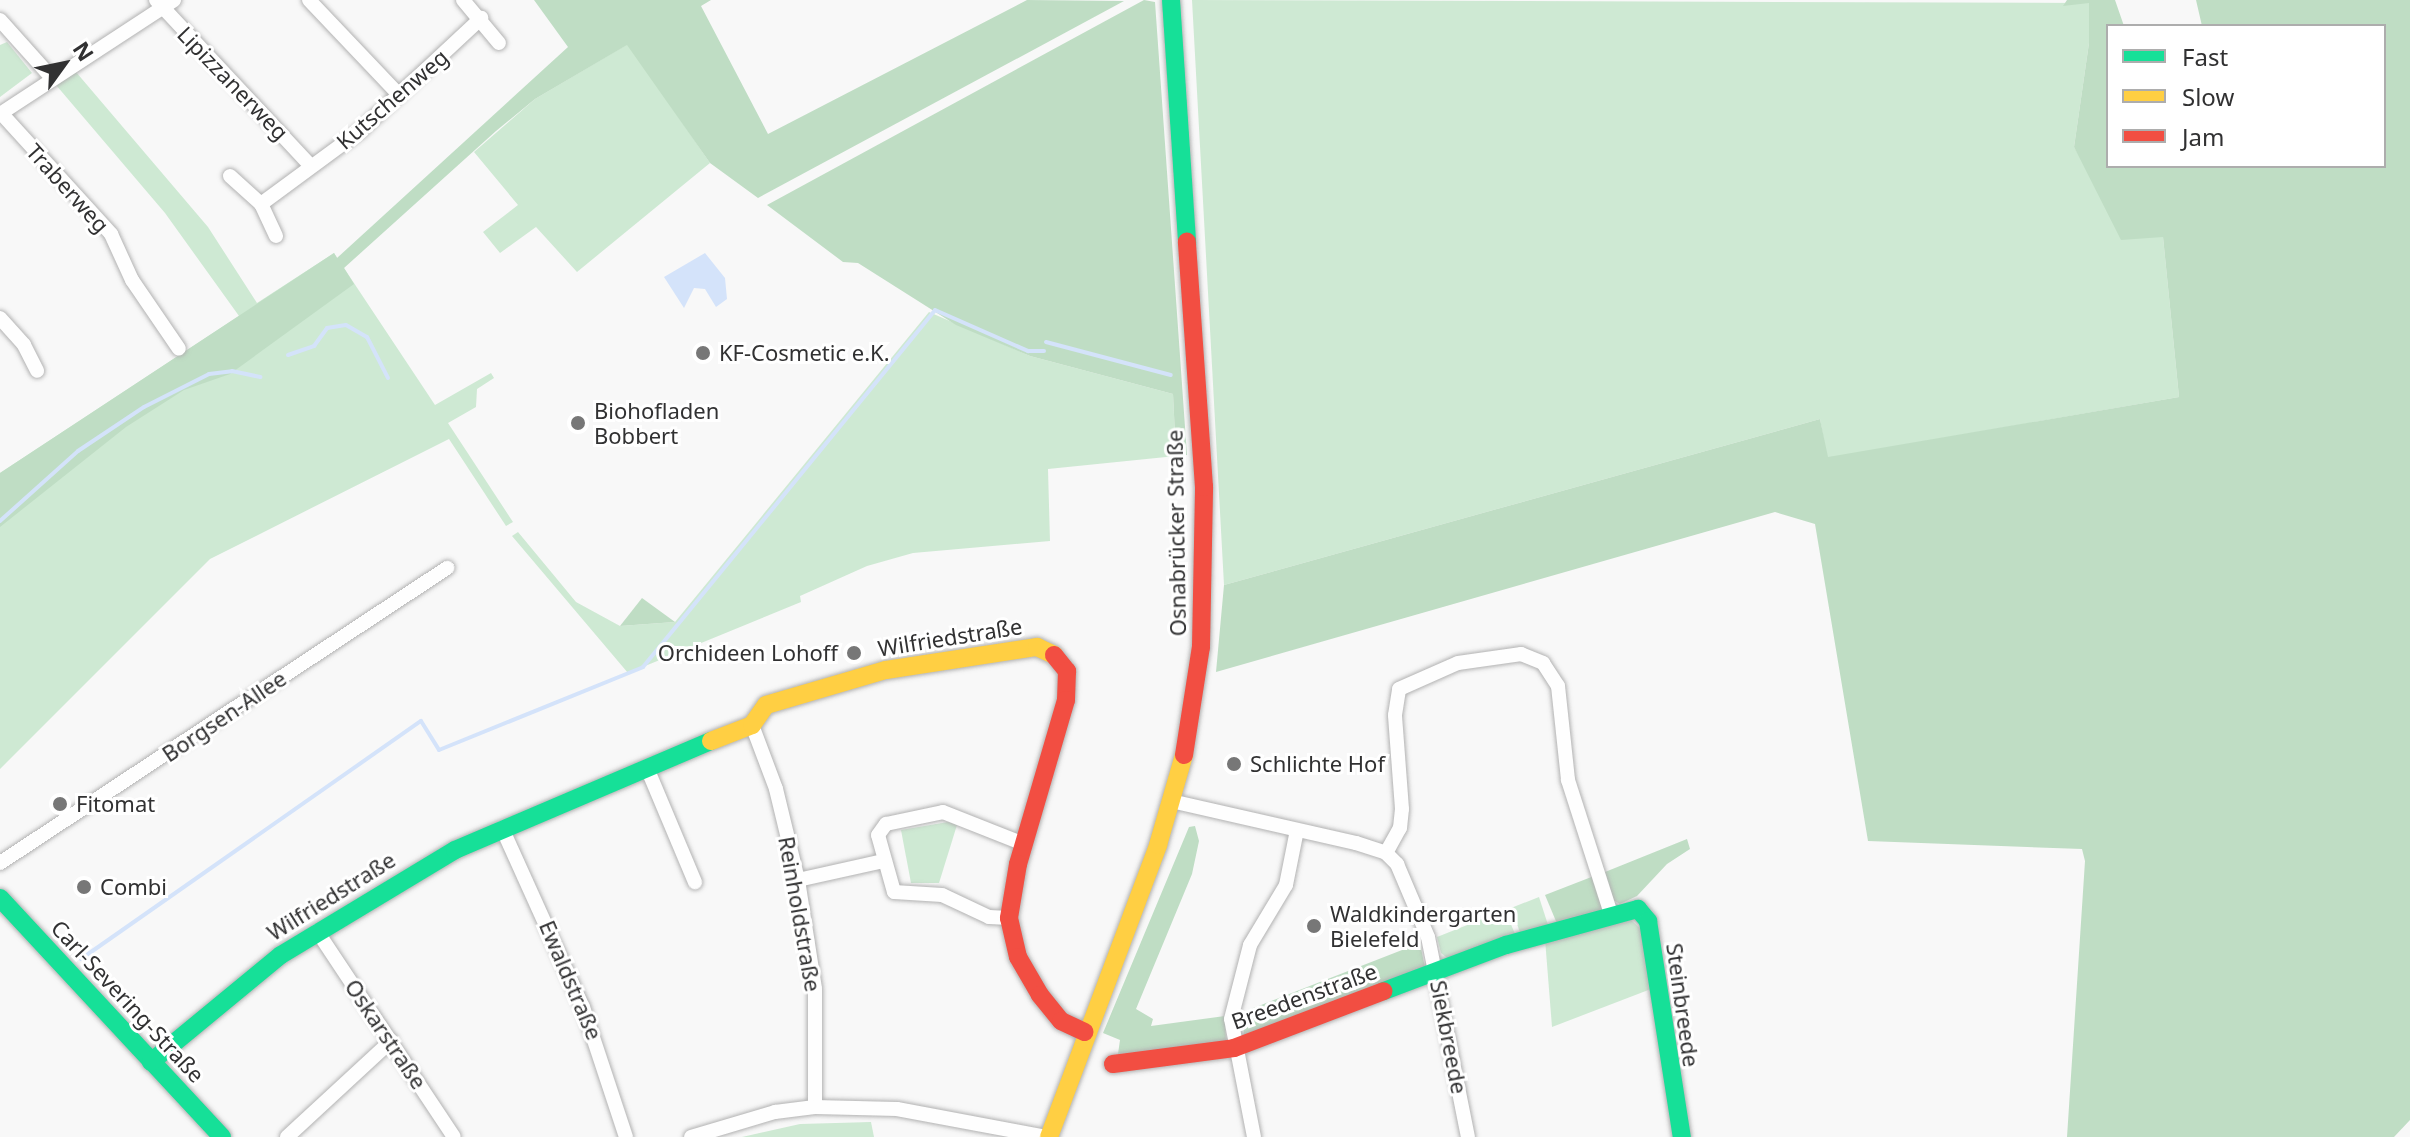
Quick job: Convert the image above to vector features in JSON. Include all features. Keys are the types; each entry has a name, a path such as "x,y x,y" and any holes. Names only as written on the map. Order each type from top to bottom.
{"street":[{"path":"309,0 399,95"},
{"path":"463,0 499,43"},
{"name":"Osnabrücker Straße","path":"1048,1137 1171,801 1195,703 1205,562 1204,487 1171,0"},
{"path":"0,113 164,3"},
{"name":"Lipizzanerweg","path":"164,3 311,166"},
{"name":"Kutschenweg","path":"261,204 399,95 481,18"},
{"path":"0,20 53,79"},
{"name":"Traberweg","path":"0,113 111,234 132,280 179,349"},
{"path":"230,176 261,204 276,236"},
{"path":"0,318 24,345 37,371"},
{"name":"Borgsen-Allee","path":"0,863 447,568"},
{"name":"Wilfriedstraße","path":"151,1062 235,990 317,931 405,877 502,828 752,725 766,705 886,670 1037,647 1050,650 1067,671 1066,700 1024,844 1009,918 1018,957 1040,995 1061,1021 1085,1032"},
{"path":"1171,801 1386,853 1400,828 1402,809 1395,715 1399,689 1458,663 1521,654 1552,673 1568,780 1611,914"},
{"name":"Reinholdstraße","path":"752,725 776,789 798,880 815,989 815,1107"},
{"path":"647,768 695,882"},
{"path":"1009,918 989,917 942,895 894,892 878,835 886,824 933,813 952,814 1024,844"},
{"name":"Ewaldstraße","path":"502,828 583,1007 626,1137"},
{"path":"1254,1137 1234,1048 1231,1019 1243,966 1259,926 1286,885 1297,830"},
{"name":"Siekbreede","path":"1386,853 1406,879 1437,972 1468,1137"},
{"path":"798,880 884,861"},
{"name":"Carl-Severing-Straße","path":"0,898 222,1137"},
{"name":"Steinbreede","path":"1611,914 1638,909 1648,921 1668,1071 1682,1137"},
{"name":"Breedenstraße","path":"1113,1064 1234,1048 1437,972 1611,914"},
{"name":"Oskarstraße","path":"317,931 454,1137"},
{"path":"287,1137 391,1041"},
{"path":"691,1137 775,1112 815,1107 897,1109 1048,1137"}],"green space":[{"path":"534,0 711,0 701,6 768,134 1027,0 1124,1 758,198 710,163 627,45 535,99 496,131 344,268 354,284 230,374 184,390 126,427 0,527 0,473 334,253 337,258 568,47"},
{"path":"1144,0 1155,2 1187,455 1176,456 1173,394 1030,356 956,325 858,263 843,262 767,205"},
{"path":"1192,0 2089,3 2089,43 2074,147 2098,187 2163,237 2179,397 1827,458 1820,419 1224,585"},
{"path":"2067,0 2115,0 2123,24 2106,24 2106,168 2386,168 2386,24 2202,24 2196,0 2410,0 2410,1120 2394,1137 2067,1137 2085,861 2082,849 1868,841 1815,524 1775,512 1216,672 1224,585 1820,419 1828,457 2179,397 2163,237 2121,240 2074,147 2089,43 2089,3 2063,6"},
{"path":"7,42 32,73 0,97 0,45"},
{"path":"628,44 710,163 577,272 536,227 500,253 483,232 518,205 474,152 535,99"},
{"path":"76,72 208,227 257,303 334,253 435,405 491,373 494,378 477,389 476,407 448,423 513,522 506,526 449,439 210,559 0,769 0,473 239,316 165,213 56,85"},
{"path":"929,312 1030,356 1173,394 1176,456 1048,469 1050,541 913,553 867,566 800,596 801,602 628,673 512,536 518,532 576,602 620,626 675,622"},
{"path":"642,598 675,622 620,626"},
{"path":"948,822 957,825 939,883 911,883 901,830"},
{"path":"1195,826 1199,841 1192,874 1136,1009 1153,1019 1151,1026 1225,1016 1226,1043 1118,1054 1120,1040 1103,1033 1189,827"},
{"path":"1687,839 1690,849 1667,864 1637,896 1620,904 1613,900 1605,872"},
{"path":"1594,876 1603,906 1595,917 1558,926 1545,895"},
{"path":"1539,897 1549,928 1521,935 1511,908"},
{"path":"1505,910 1515,934 1450,960 1441,953 1437,937"},
{"path":"1631,920 1643,931 1651,989 1552,1027 1545,939"},
{"path":"1420,943 1425,968 1244,1039 1243,1012"},
{"path":"871,1122 874,1137 742,1137 800,1124"}],"water":[{"path":"705,253 725,278 727,299 716,307 705,289 694,288 684,308 664,277"}],"waterway":[{"path":"81,959 421,721 439,750 643,667 935,310 1028,351 1044,351"},
{"path":"288,355 314,346 327,328 346,325 367,337 388,378"},
{"path":"1046,342 1171,375"},
{"path":"0,521 78,451 144,407 209,374 232,371 260,377"}],"traffic: fast":[{"path":"1171,0 1187,242"},
{"path":"151,1062 281,955 455,850 711,741"},
{"path":"0,898 222,1137"},
{"path":"1384,991 1506,945 1638,909 1648,921 1682,1137"}],"traffic: slow":[{"path":"711,741 752,725 766,705 886,670 1037,647 1054,655"},
{"path":"1049,1137 1158,845 1184,755"}],"traffic: jam":[{"path":"1184,755 1201,647 1204,487 1187,242"},
{"path":"1054,655 1067,671 1066,700 1018,864 1009,918 1018,957 1040,995 1061,1021 1085,1032"},
{"path":"1113,1064 1234,1048 1384,991"}],"place":[{"name":"KF-Cosmetic e.K.","path":"703,353"},
{"name":"Biohofladen Bobbert","path":"578,423"},
{"name":"Orchideen Lohoff","path":"854,653"},
{"name":"Schlichte Hof","path":"1234,764"},
{"name":"Fitomat","path":"60,804"},
{"name":"Combi","path":"84,887"},
{"name":"Waldkindergarten Bielefeld","path":"1314,926"}]}
